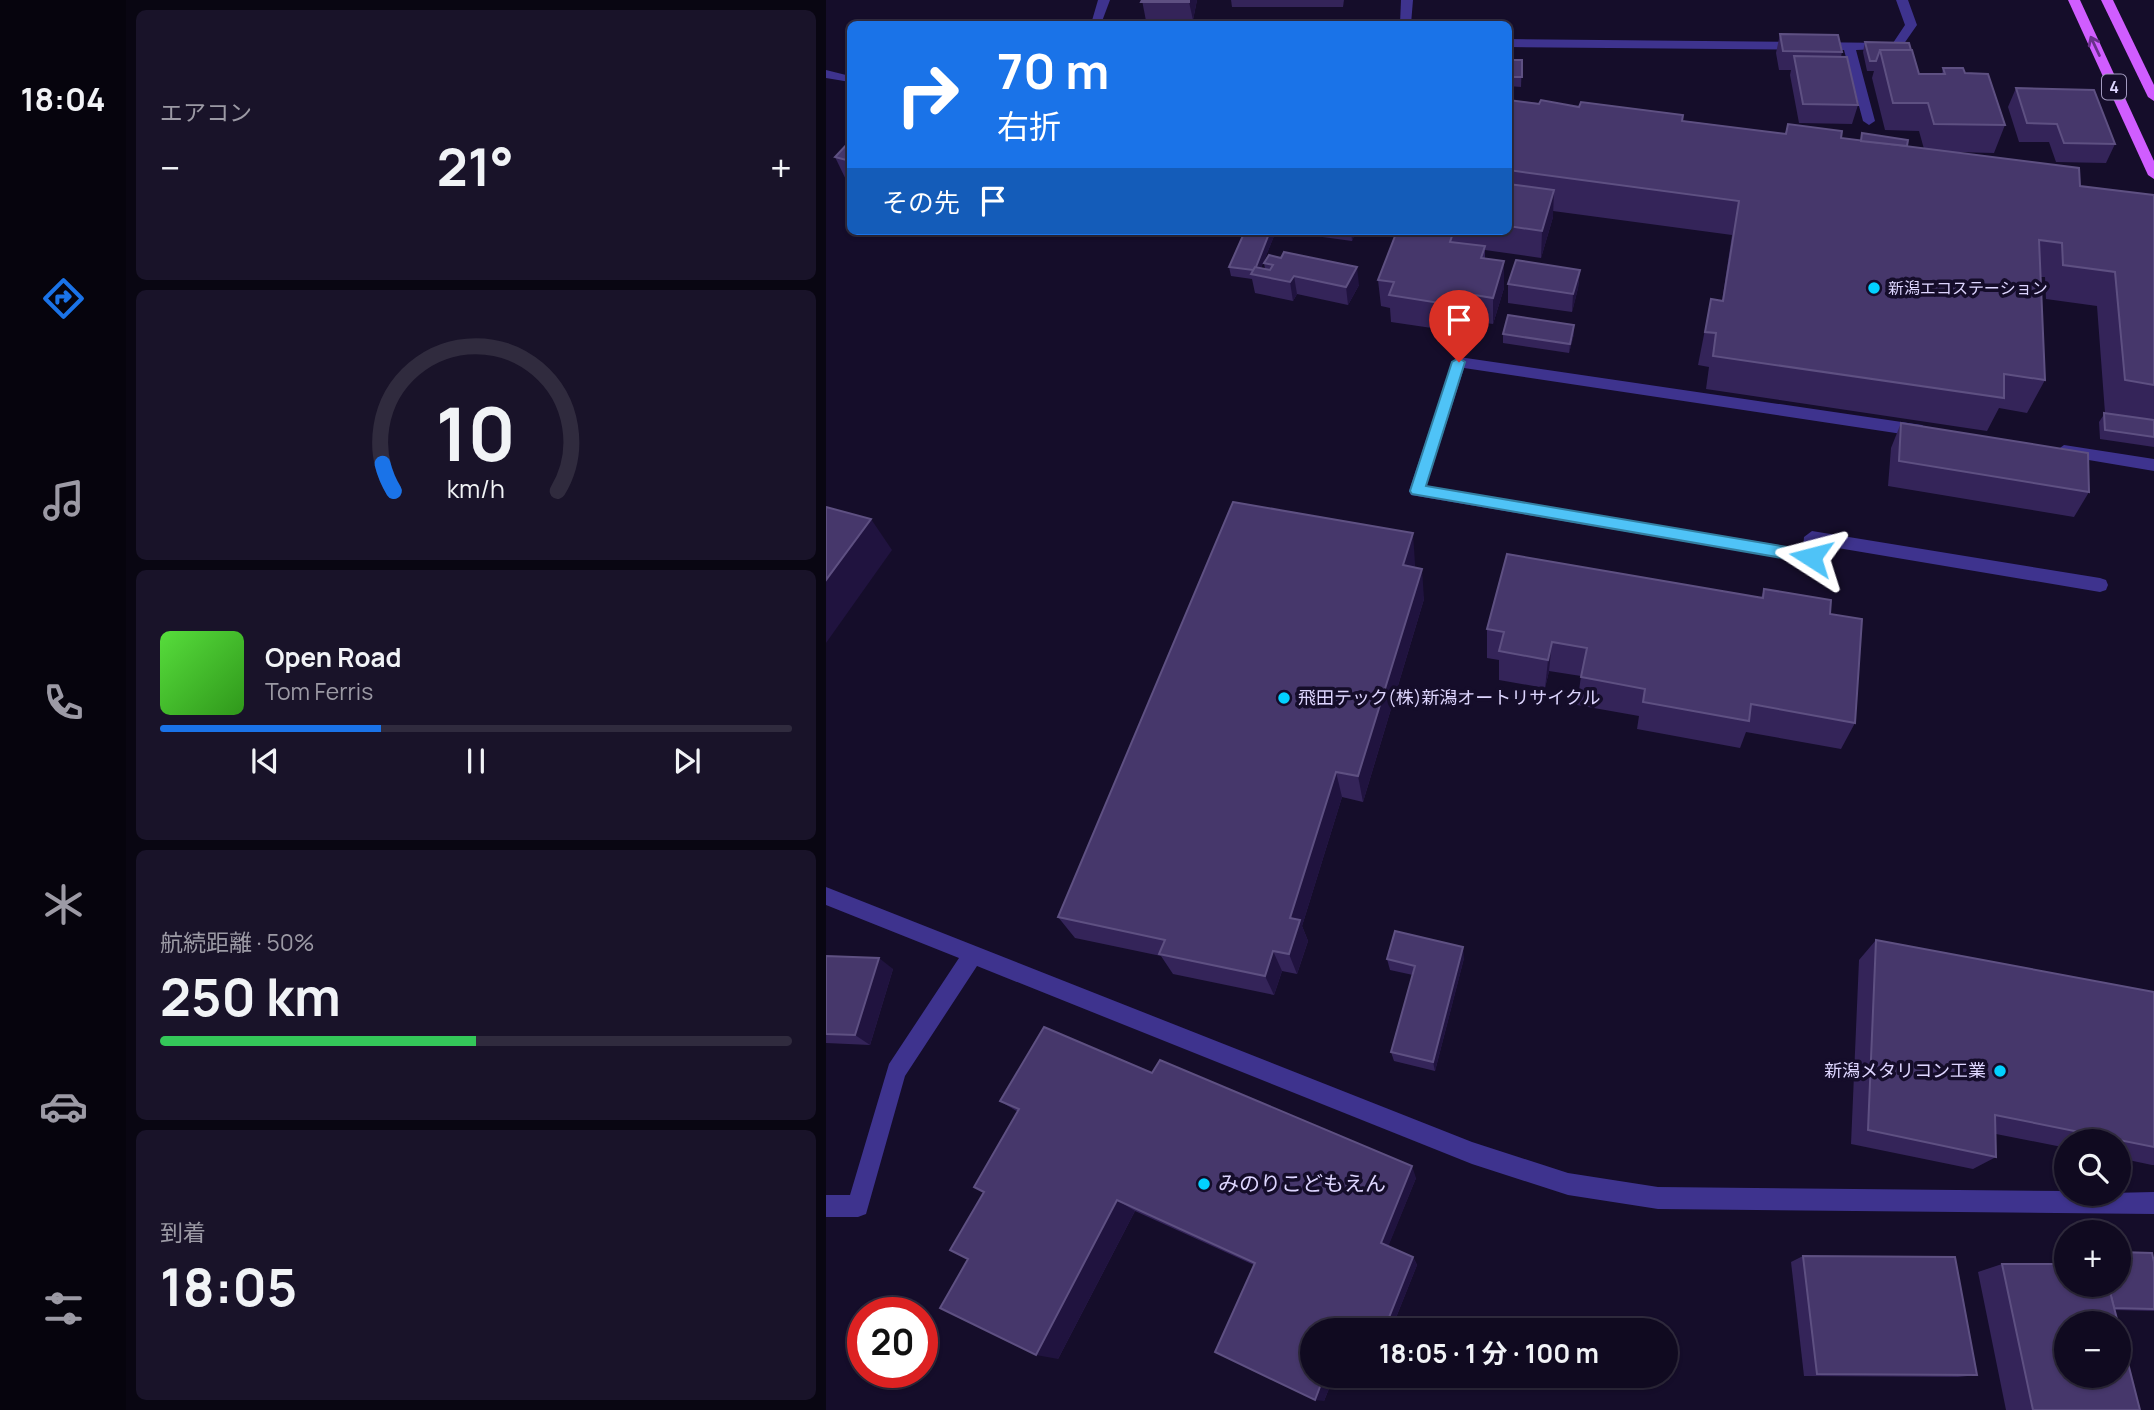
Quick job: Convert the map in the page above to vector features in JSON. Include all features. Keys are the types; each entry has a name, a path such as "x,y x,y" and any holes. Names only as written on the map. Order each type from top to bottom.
{"main road":[{"name":"4","path":"2074,0 2154,175"},
{"name":"4","path":"2107,0 2154,97"}],"street":[{"path":"1097,21 1104,0"},
{"path":"1406,21 1407,0"},
{"path":"1512,43 1897,46 1911,25 1902,0"},
{"path":"1849,47 1869,121"},
{"path":"826,74 847,78"},
{"path":"1936,433 1459,362 1417,491 1811,557 1812,537 2100,584"},
{"path":"2045,449 2154,465"},
{"path":"826,897 1472,1153 1568,1184 1658,1198 2154,1203"},
{"path":"826,1206 858,1206 896,1071 974,955"}],"building":[{"path":"1189,0 1189,2 1141,2"},
{"path":"1780,34 1838,35 1842,52 1783,51"},
{"path":"1865,42 1909,43 1911,50 1880,50 1876,61 1870,61"},
{"path":"1880,50 1912,50 1919,74 1945,74 1943,68 1963,68 1965,73 1988,74 2005,125 1934,124 1928,103 1893,103"},
{"path":"1794,56 1847,57 1858,105 1803,104"},
{"path":"1512,60 1522,60 1522,77 1512,77"},
{"path":"2016,88 2094,90 2115,144 2064,143 2057,124 2027,123"},
{"name":"新潟エコステーション","path":"1541,100 1579,107 1581,102 1683,115 1682,121 1786,134 1788,124 1842,131 1841,138 2079,168 2080,186 2154,195 2154,385 2125,380 2115,272 2063,265 2062,243 2039,240 2045,380 2004,374 2004,398 1713,356 1716,333 1705,332 1711,299 1723,301 1739,201 1512,171 1512,101 1539,104"},
{"path":"1862,133 1908,140 1907,146 1861,141"},
{"path":"847,144 847,160 835,157"},
{"path":"1512,185 1554,190 1542,231 1512,227"},
{"path":"1243,235 1268,235 1253,270 1229,267"},
{"path":"1395,235 1452,235 1450,242 1485,246 1481,258 1504,261 1493,298 1463,293 1458,306 1389,295 1394,282 1378,280"},
{"path":"1284,252 1357,267 1346,287 1294,276 1290,282 1251,274 1255,267 1270,270 1273,265 1264,263 1269,255 1281,258"},
{"path":"1516,260 1580,270 1573,294 1508,284"},
{"path":"1508,315 1574,325 1570,344 1503,334"},
{"path":"2104,413 2154,420 2154,437 2105,430"},
{"path":"1901,423 2088,453 2089,492 1899,461"},
{"name":"飛田テック(株)新潟オートリサイクル","path":"1233,502 1413,533 1403,565 1422,569 1358,776 1336,772 1290,918 1300,920 1289,954 1273,951 1265,976 1159,954 1165,940 1058,917"},
{"path":"826,507 871,519 826,580"},
{"path":"1507,554 1763,598 1764,589 1831,600 1830,614 1862,619 1855,723 1751,704 1749,721 1643,702 1645,689 1581,677 1587,648 1552,642 1548,660 1499,651 1504,632 1487,629"},
{"path":"1395,931 1463,947 1433,1062 1391,1052 1415,966 1387,959"},
{"name":"新潟メタリコン工業","path":"1876,940 2154,992 2154,1147 2131,1142 2131,1129 2065,1129 1995,1115 1996,1157 1868,1130"},
{"path":"826,956 879,958 855,1035 826,1034"},
{"path":"1044,1027 1152,1073 1160,1060 1412,1166 1381,1243 1413,1257 1389,1318 1300,1318 1300,1388 1320,1388 1315,1400 1215,1352 1255,1263 1117,1200 1036,1355 940,1308 968,1259 950,1250 984,1192 974,1187 1019,1109 1000,1101"},
{"path":"2131,1252 2152,1253 2154,1309 2114,1308 2111,1297 2131,1297"},
{"path":"1803,1256 1955,1257 1977,1375 1817,1374"},
{"path":"2002,1264 2054,1264 2054,1297 2111,1297 2115,1311 2054,1311 2054,1388 2131,1388 2131,1375 2140,1410 2033,1410"}],"place":[{"name":"新潟エコステーション","path":"1874,288"},
{"name":"飛田テック(株)新潟オートリサイクル","path":"1284,698"},
{"name":"新潟メタリコン工業","path":"2000,1071"},
{"name":"みのりこどもえん","path":"1204,1184"}],"route":[{"path":"1459,362 1417,491 1811,557"}]}
